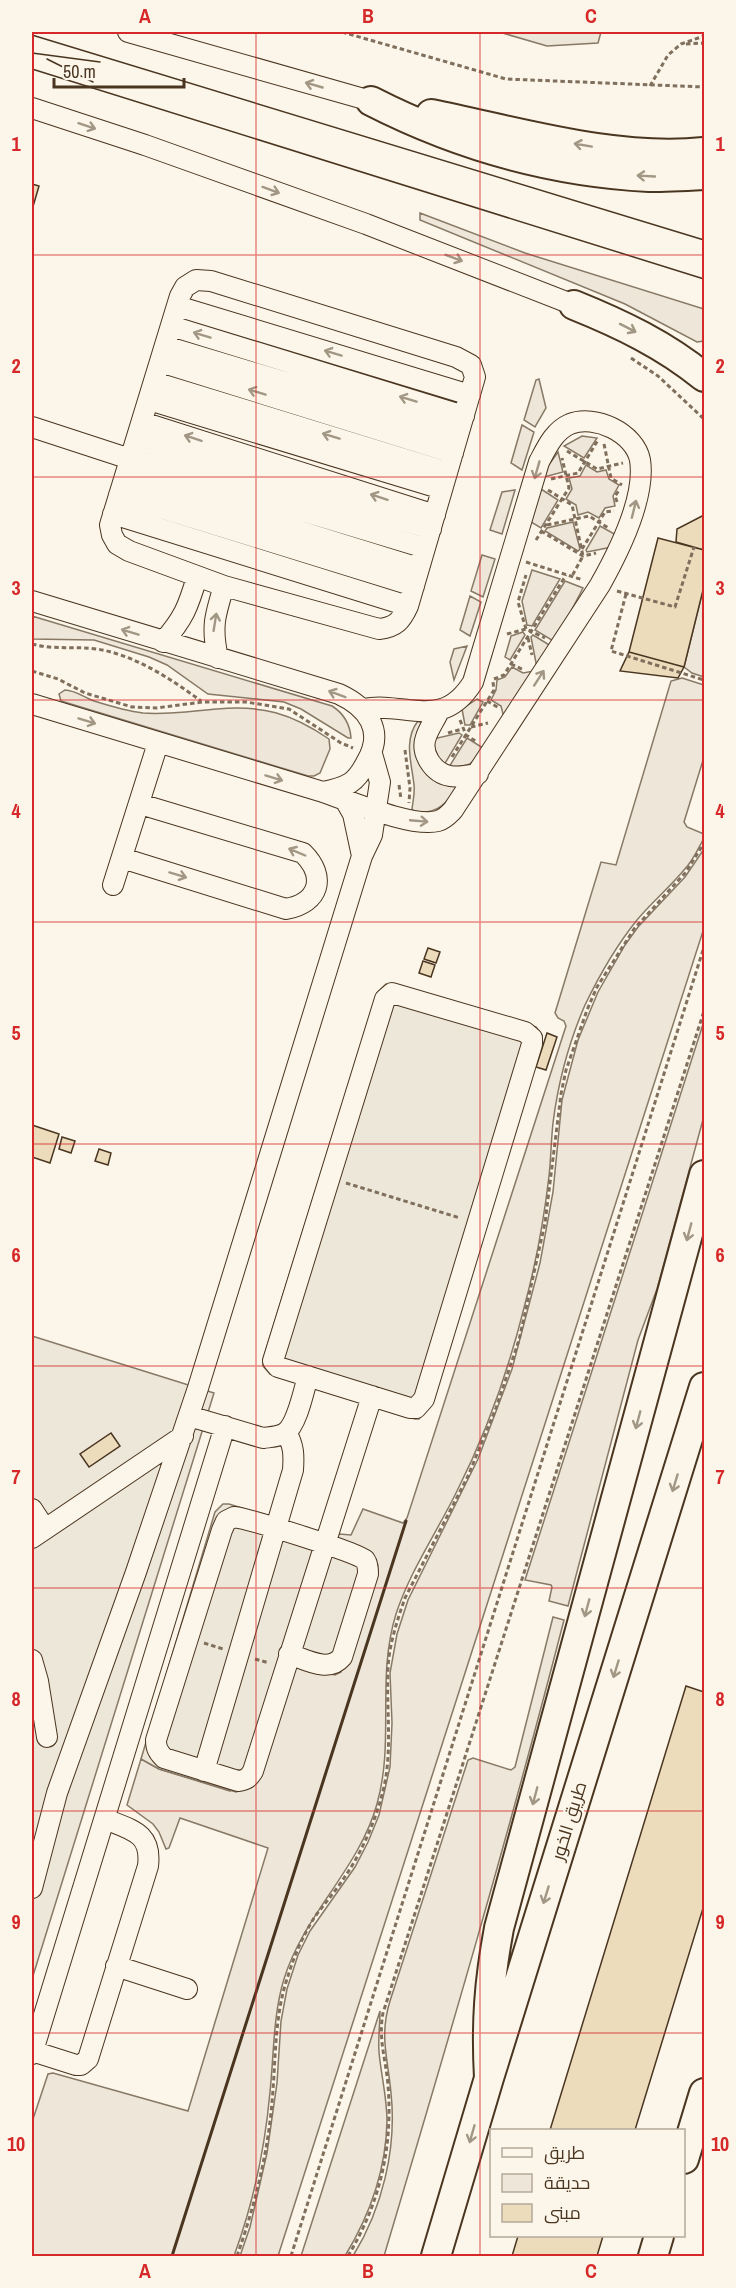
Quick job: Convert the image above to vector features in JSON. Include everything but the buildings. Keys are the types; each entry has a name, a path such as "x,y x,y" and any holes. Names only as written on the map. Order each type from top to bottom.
{"highway":[{"path":"370,101 589,147 643,152 705,152"},
{"path":"370,101 441,134 530,160 590,172 651,177 705,175"},
{"path":"574,305 614,321 653,341 705,377"},
{"path":"489,2078 486,2028 490,1977 499,1928 705,1175"},
{"name":"طريق الخور","path":"436,2256 489,2078 705,1387"},
{"path":"685,2156 705,2093"},
{"path":"653,2256 658,2237"}],"street":[{"path":"128,32 370,101"},
{"path":"32,108 145,145 366,224 574,305"},
{"path":"196,280 211,281 456,357 471,365 475,376 408,606 402,620 392,628 379,629 224,586 129,551 117,544 110,525 177,306 185,287 196,280"},
{"path":"177,306 470,395"},
{"path":"171,326 461,425"},
{"path":"162,354 461,425"},
{"path":"162,354 447,472"},
{"path":"151,391 447,472"},
{"path":"32,704 377,810 406,811 428,822 445,818 478,774 600,585 622,543 639,485 640,459 631,443 617,431 589,421 572,424 556,433 539,462 539,485 520,524 473,682 456,703 439,711 411,712 379,706 363,709"},
{"path":"32,427 128,468 416,577"},
{"path":"128,468 433,522"},
{"path":"128,468 425,548"},
{"path":"128,468 408,606"},
{"path":"163,642 180,623 188,607 197,577"},
{"path":"218,658 213,636 215,618 224,586"},
{"path":"32,601 339,694 353,701 363,709 374,731 372,754 362,771 352,781 323,792"},
{"path":"439,711 424,746 430,762 442,774 459,777 478,774"},
{"path":"113,885 158,743"},
{"path":"32,1888 57,1793 183,1436 362,856 372,835 380,782 372,754"},
{"path":"345,800 353,814 362,856"},
{"path":"122,858 286,909 300,906 310,899 315,890 317,873 311,860 303,853 140,804"},
{"path":"392,993 525,1032 532,1038 476,1223 424,1399 416,1408 278,1367 273,1361 387,995 392,993"},
{"path":"189,1416 262,1438 273,1437 286,1432 294,1422 308,1376"},
{"path":"290,1654 332,1666 342,1657 368,1574 368,1566 365,1560 358,1557 324,1545 276,1528 234,1517 226,1521 222,1530 156,1740 156,1748 164,1758 204,1771 238,1781 250,1777 290,1654 324,1545 372,1396"},
{"path":"105,1820 133,1830 145,1840 150,1852 148,1866 86,2062 76,2065 32,2052 225,1426"},
{"path":"204,1771 293,1470 293,1444 286,1432"},
{"path":"32,1509 38,1534 183,1436"},
{"path":"32,1660 38,1681 47,1737"},
{"path":"116,1966 187,1989"}],"path":[{"path":"342,32 506,79 705,87"},
{"path":"650,86 668,55 681,44 705,36"},
{"path":"681,44 705,43"},
{"path":"621,352 658,376 705,419"},
{"path":"572,576 583,556 572,505 539,485 545,481 578,473 601,435 612,478 622,485 639,485"},
{"path":"534,544 569,488 561,452 563,449 597,469 640,459"},
{"path":"582,549 605,512 634,506"},
{"path":"520,524 541,532 583,556 622,543 589,516 545,526"},
{"path":"510,557 675,607 694,547"},
{"path":"531,554 518,602 526,629 560,646"},
{"path":"442,774 494,690 492,680 504,675 566,575"},
{"path":"626,594 611,651 705,680"},
{"path":"485,641 526,629"},
{"path":"32,644 53,648 98,649 119,656 168,677 203,702"},
{"path":"32,671 58,679 85,693 132,707 156,708 203,702 246,702 289,709 341,743 372,754"},
{"path":"406,746 411,798 406,811"},
{"path":"398,776 401,802 406,811"},
{"path":"237,2256 253,2202 265,2148 272,2104 279,2013 287,1978 312,1921 344,1879 373,1822 383,1789 386,1768 389,1741 388,1666 399,1618 408,1592 476,1458 519,1340 545,1223 561,1094 576,1038 597,987 616,955 641,921 686,872 705,843"},
{"path":"291,2256 705,947"},
{"path":"348,2256 364,2230 386,2158 389,2111 388,2082 380,2038 383,2013 705,1011"},
{"path":"330,1177 476,1223"}],"green space":[{"path":"420,213 525,253 704,309 704,341 697,342 625,304 420,220"},
{"path":"539,379 546,408 535,427 524,420 536,380"},
{"path":"522,425 534,432 522,470 511,463"},
{"path":"582,436 597,438 584,458 564,446"},
{"path":"558,452 563,472 544,477 548,466"},
{"path":"586,465 597,472 606,470 609,479 619,485 613,496 615,506 605,508 599,518 588,512 578,515 576,505 566,499 572,489 569,478 580,476"},
{"path":"541,489 558,500 541,528 531,522"},
{"path":"515,490 502,534 490,530 502,492"},
{"path":"573,522 580,549 578,551 545,531 547,528"},
{"path":"600,526 618,536 612,547 587,552 586,550"},
{"path":"482,555 495,559 483,597 471,591"},
{"path":"532,570 560,579 532,626 527,625 522,601"},
{"path":"565,581 583,588 555,642 535,630"},
{"path":"704,586 704,677 684,667"},
{"path":"470,596 481,602 470,636 460,630"},
{"path":"32,616 332,706 345,719 351,738 301,709 284,702 208,694 167,665 149,657 94,640 32,639"},
{"path":"523,632 525,635 510,660 505,657 511,636"},
{"path":"533,635 551,646 537,668 531,637"},
{"path":"467,646 454,680 450,662 454,649"},
{"path":"512,667 523,673 534,671 504,718 501,706 491,700 496,690 497,680 505,677"},
{"path":"682,678 704,685 704,757 684,822 687,827 704,834 704,838 687,866 637,920 608,961 590,994 574,1033 555,1108 549,1176 539,1241 512,1352 478,1446 457,1491 416,1567 396,1614 387,1662 385,1756 377,1804 358,1850 304,1933 293,1955 280,1993 268,2113 261,2155 247,2216 234,2256 32,2256 32,2122 48,2074 53,2073 188,2111 268,1848 180,1818 169,1848 166,1849 153,1824 127,1805 141,1759 159,1769 230,1791 339,1534 351,1535 363,1509 403,1523 407,1518 566,1026 555,1013 601,862 616,865 671,681"},
{"path":"65,690 106,705 143,713 248,708 276,713 302,723 329,739 330,749 320,773 308,776 61,701 59,694"},
{"path":"477,699 483,702 470,725 465,725 462,709"},
{"path":"418,721 422,723 417,738 460,784 442,806 423,812 415,812 412,809 414,788 410,744 413,728"},
{"path":"459,733 462,735 444,765 435,755 433,739"},
{"path":"467,738 483,748 470,764 449,767"},
{"path":"704,849 704,928 278,2256 240,2256 250,2227 267,2153 277,2083 281,2021 287,1989 298,1955 310,1931 355,1867 379,1815 390,1767 392,1723 390,1673 397,1634 408,1600 478,1459 512,1369 540,1263 553,1192 562,1100 578,1040 598,992 625,945 638,927 685,877"},
{"path":"704,1021 704,1116 657,1289 638,1340 568,1606 549,1601 551,1585 525,1580"},
{"path":"553,1617 564,1620 522,1780 384,2256 353,2256 372,2219 389,2157 392,2114 385,2025 390,2001 468,1760 473,1758 511,1770 515,1767"},
{"path":"380,2011 379,2052 387,2121 384,2157 375,2191 362,2224 345,2256 301,2256"}],"shaded area":[{"path":"499,32 601,32 598,43 547,46"},
{"path":"386,984 393,984 536,1027 542,1035 426,1411 419,1419 270,1374 263,1366 263,1359 377,993"},
{"path":"32,1336 214,1393 32,1979"},
{"path":"223,1504 337,1537 337,1540 369,1555 341,1672 335,1675 291,1662 249,1788 236,1792 159,1769 141,1759 215,1512"}],"tram line":[{"path":"32,35 704,240"},
{"path":"32,53 100,62"},
{"path":"47,59 93,82"},
{"path":"32,69 704,279"}],"wall":[{"path":"172,2256 406,1521"}]}
